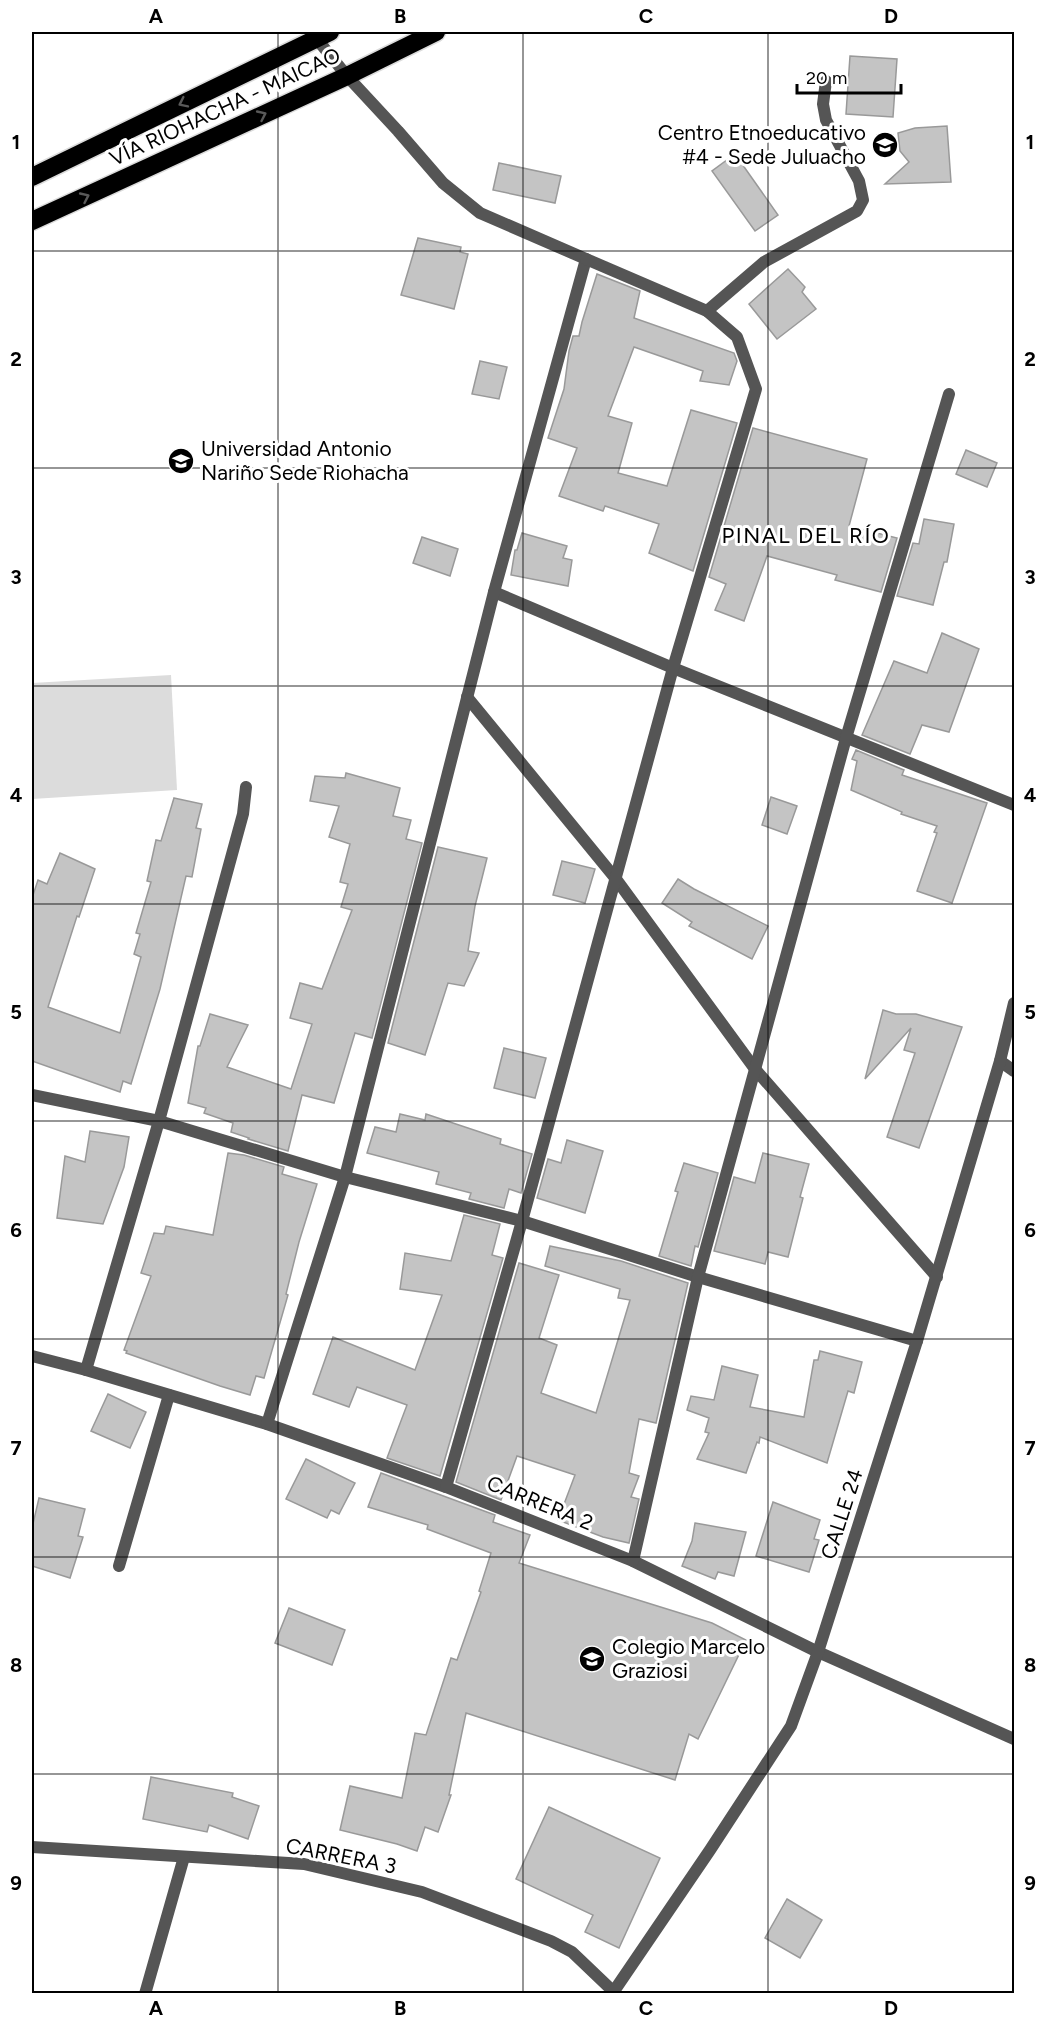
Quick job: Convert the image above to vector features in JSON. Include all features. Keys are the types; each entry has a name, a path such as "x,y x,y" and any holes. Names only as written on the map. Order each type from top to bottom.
{"highway":[{"name":"VÍA RIOHACHA - MAICAO","path":"32,221 347,76 436,32"},
{"name":"VÍA RIOHACHA - MAICAO","path":"32,177 319,34"}],"street":[{"path":"319,34 347,76 398,130 443,183 480,213 707,311 737,337 756,389 673,668 522,1221 446,1487"},
{"path":"707,311 764,262 857,211 863,200 860,181 826,120 823,104 826,81"},
{"path":"267,1424 345,1177 494,592 586,259"},
{"path":"633,1561 698,1277 846,738 949,394"},
{"path":"494,592 673,668 1014,805"},
{"path":"467,697 616,879 755,1069 936,1277"},
{"path":"86,1370 159,1121 243,814 246,787"},
{"name":"CALLE 24","path":"614,1993 792,1726 818,1652 917,1341 1000,1061 1014,1003"},
{"path":"1000,1061 1014,1071"},
{"path":"32,1095 159,1121 345,1177 522,1221 698,1277 917,1341"},
{"name":"CARRERA 2","path":"32,1356 267,1424 446,1487 633,1561 818,1652 1014,1739"},
{"path":"119,1566 169,1395"},
{"name":"CARRERA 3","path":"32,1847 304,1864 422,1892 551,1941 572,1953 614,1993"},
{"path":"145,1994 184,1857"}],"shaded area":[{"path":"171,675 177,790 32,799 32,683"}],"building":[{"path":"850,56 897,59 893,117 846,114"},
{"path":"947,126 951,182 885,184 909,162 900,151 898,133 915,128"},
{"path":"735,154 778,215 755,231 712,171"},
{"path":"499,163 561,176 555,203 493,190"},
{"path":"418,238 461,247 460,252 468,254 454,309 401,295"},
{"path":"788,269 805,287 802,292 816,309 777,339 749,304"},
{"path":"597,274 640,291 634,318 734,353 737,361 729,385 700,381 703,371 634,347 608,416 632,423 618,473 667,486 691,410 737,423 693,571 649,553 659,524 605,506 603,511 559,496 577,448 548,438 564,389 573,336 579,336"},
{"path":"480,361 507,367 499,399 472,394"},
{"path":"753,428 867,459 849,526 897,538 881,592 835,580 837,575 767,556 744,621 715,610 726,584 709,577"},
{"path":"966,450 997,463 987,487 956,474"},
{"path":"924,519 954,524 947,562 944,562 933,605 897,596 913,543 919,544"},
{"path":"522,533 567,546 563,558 572,560 568,586 511,575 515,550 517,550"},
{"path":"422,537 458,549 450,576 413,563"},
{"path":"942,633 979,649 949,732 922,725 910,754 862,735 894,661 927,673"},
{"path":"856,750 904,770 902,775 987,803 952,903 917,891 937,833 934,832 937,826 901,814 902,812 851,790 857,761 852,759"},
{"path":"346,773 400,788 393,816 411,820 406,839 422,843 372,1038 355,1033 334,1103 302,1095 288,1151 231,1132 233,1123 204,1113 206,1108 188,1103 198,1046 200,1046 210,1014 248,1025 227,1067 291,1089 312,1024 290,1018 300,983 322,989 352,910 341,907 348,884 340,882 350,844 329,837 339,806 310,801 315,776 345,778"},
{"path":"771,797 797,806 787,834 762,825"},
{"path":"174,798 202,804 196,828 201,829 192,877 186,876 160,989 131,1084 123,1081 120,1092 32,1061 32,898 38,880 47,884 60,853 95,869 79,917 77,916 48,1007 120,1033 141,957 134,954 140,934 136,933 151,882 147,881 156,840 161,841"},
{"path":"438,847 487,858 475,906 468,951 479,953 464,986 448,983 425,1055 388,1043"},
{"path":"562,861 595,869 585,903 553,895"},
{"path":"678,879 768,926 752,959 689,926 692,922 662,903"},
{"path":"883,1010 896,1014 916,1014 962,1027 919,1148 887,1137 915,1053 904,1050 911,1028 865,1079"},
{"path":"504,1048 546,1058 535,1098 494,1088"},
{"path":"400,1114 425,1120 426,1114 501,1139 500,1144 532,1154 521,1193 509,1189 504,1208 469,1199 471,1193 436,1184 439,1172 367,1153 375,1127 396,1132"},
{"path":"90,1131 129,1137 124,1167 103,1224 57,1218 65,1156 85,1162"},
{"path":"567,1140 603,1151 585,1213 537,1198 548,1159 561,1163"},
{"path":"228,1153 244,1155 284,1167 282,1174 317,1184 299,1242 286,1294 288,1295 264,1378 256,1376 250,1395 126,1353 127,1351 124,1350 151,1276 141,1273 154,1233 164,1234 166,1226 213,1235"},
{"path":"763,1153 809,1164 788,1257 768,1252 765,1264 714,1251 734,1177 755,1183"},
{"path":"684,1163 718,1173 691,1266 659,1256"},
{"path":"464,1215 500,1224 492,1255 503,1258 440,1476 387,1458 407,1405 357,1387 349,1407 313,1394 333,1337 415,1370 442,1295 400,1289 405,1253 451,1261"},
{"path":"550,1246 621,1261 688,1283 656,1423 639,1419 629,1473 639,1476 631,1497 639,1499 629,1543 603,1537 558,1520 575,1475 517,1456 501,1500 456,1482 519,1263 559,1275 539,1338 557,1345 541,1393 596,1413 630,1300 618,1298 620,1289 545,1266"},
{"path":"820,1351 862,1362 854,1393 848,1391 827,1463 760,1437 746,1473 697,1459 709,1433 705,1432 709,1418 687,1410 691,1396 714,1400 722,1366 758,1375 750,1407 804,1417 814,1360 818,1360"},
{"path":"108,1394 146,1412 130,1448 91,1431"},
{"path":"306,1459 355,1483 339,1514 331,1510 327,1518 286,1499"},
{"path":"381,1473 495,1515 493,1522 530,1535 519,1563 712,1623 746,1640 698,1739 689,1734 675,1780 466,1713 449,1795 451,1795 438,1832 425,1827 417,1851 340,1830 350,1786 402,1798 415,1733 426,1735 451,1658 457,1660 481,1592 479,1591 491,1553 427,1529 428,1525 368,1507"},
{"path":"39,1498 85,1509 78,1536 83,1537 70,1578 32,1566 32,1528"},
{"path":"773,1502 820,1520 814,1539 819,1540 809,1572 756,1556"},
{"path":"695,1523 746,1532 734,1576 718,1572 715,1579 682,1566 692,1541"},
{"path":"289,1608 345,1630 332,1665 275,1643"},
{"path":"151,1777 233,1793 232,1797 259,1806 248,1839 209,1825 207,1832 143,1819"},
{"path":"549,1807 660,1858 619,1948 585,1932 593,1915 516,1879"},
{"path":"787,1899 822,1920 800,1958 765,1938"}],"place":[{"name":"Centro Etnoeducativo #4 - Sede Juluacho","path":"885,145"},
{"name":"Universidad Antonio Nariño Sede Riohacha","path":"181,461"},
{"name":"Colegio Marcelo Graziosi","path":"592,1659"}],"district":[{"name":"PINAL DEL RÍO","path":"806,535"}]}
